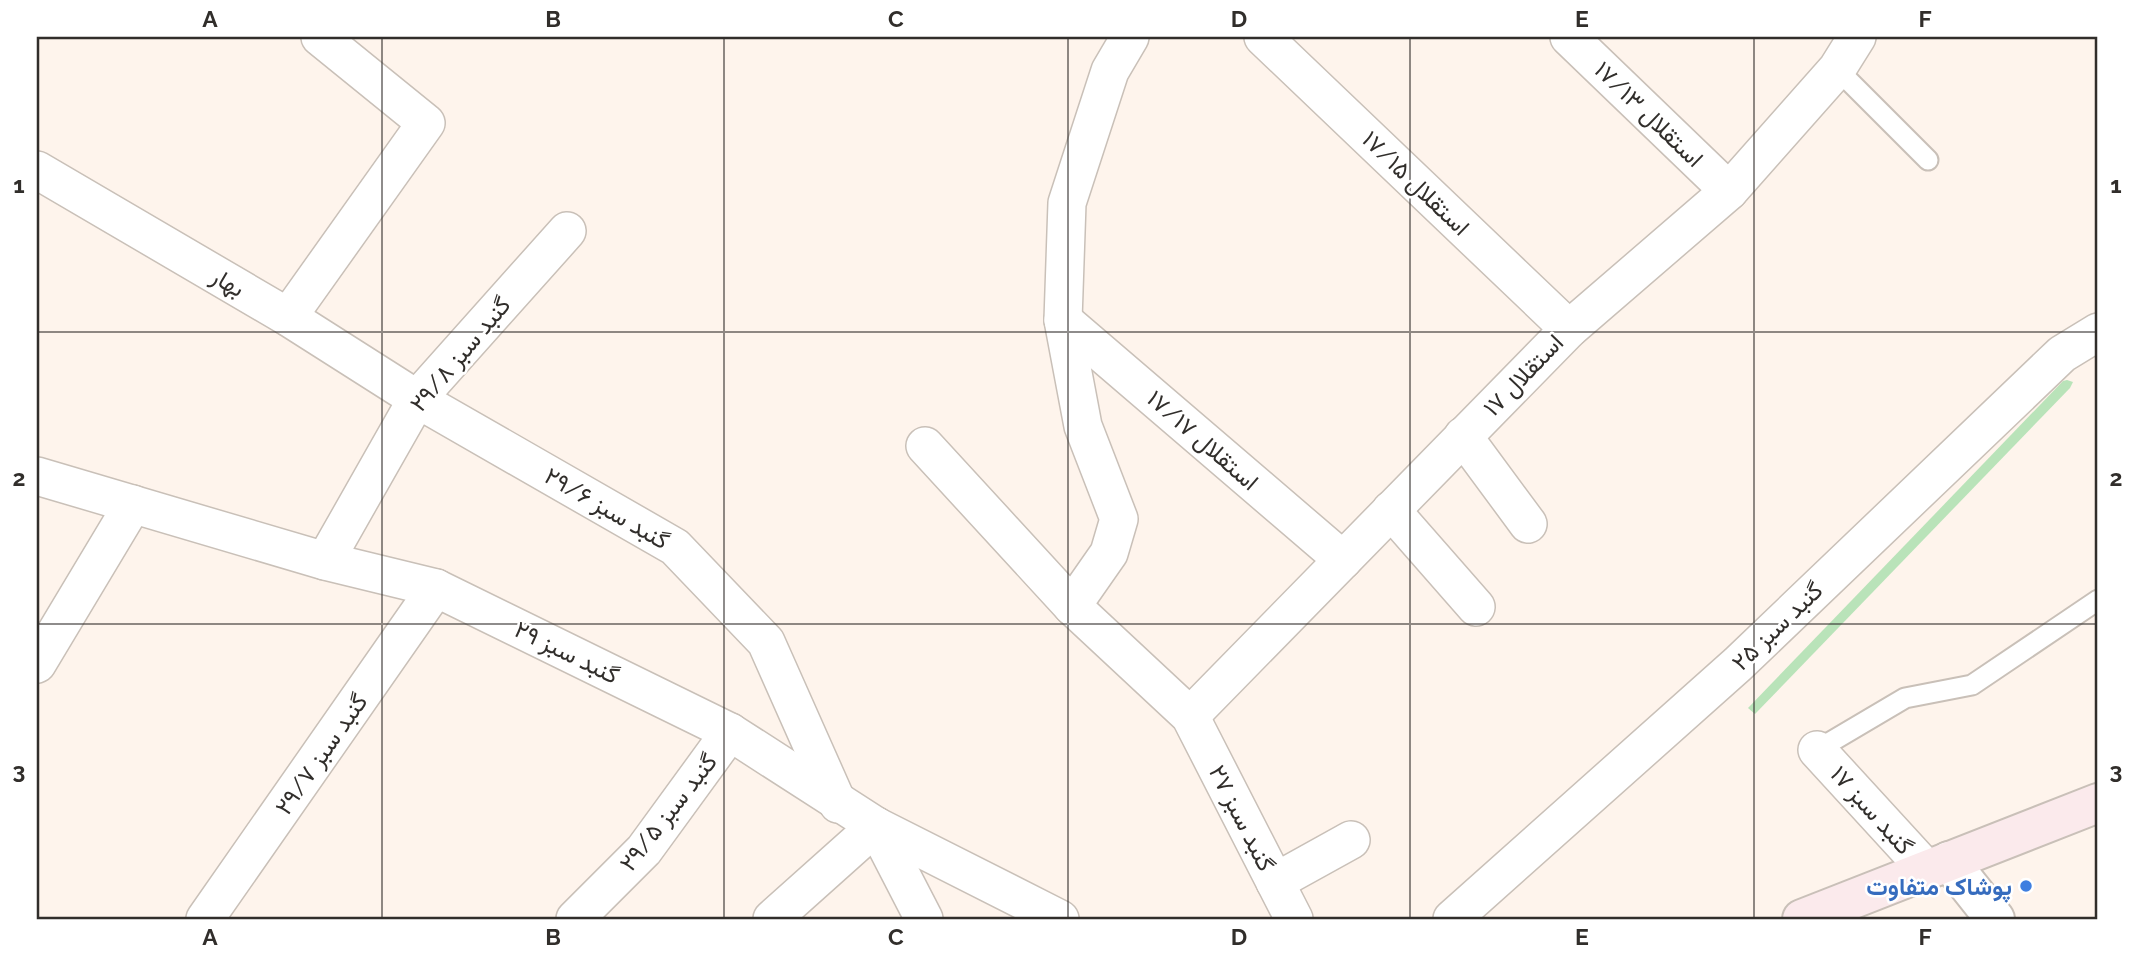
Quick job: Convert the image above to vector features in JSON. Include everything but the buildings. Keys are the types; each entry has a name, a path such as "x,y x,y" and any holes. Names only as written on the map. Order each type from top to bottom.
{"main road":[{"path":"1802,919 2098,803"}],"street":[{"path":"288,317 426,123 320,37"},
{"path":"1072,607 1109,553 1119,519 1083,426 1063,320 1067,203 1110,71 1130,37"},
{"name":"استقلال ۱۷/۱۵","path":"1263,37 1569,328"},
{"name":"استقلال ۱۷/۱۳","path":"1569,37 1729,191"},
{"name":"استقلال ۱۷","path":"1189,716 1569,328 1729,191 1837,69 1857,37"},
{"name":"بهار","path":"37,170 288,317 417,399"},
{"name":"گنبد سبز ۲۹/۸","path":"325,561 417,399 567,231"},
{"name":"استقلال ۱۷/۱۷","path":"1063,320 1343,560"},
{"name":"گنبد سبز ۲۵","path":"1452,919 1738,664 2062,354 2098,332"},
{"name":"گنبد سبز ۲۹/۶","path":"417,399 675,547 766,642 838,804"},
{"path":"1463,436 1528,524"},
{"name":"گنبد سبز ۲۷","path":"925,446 1072,607 1189,716 1294,919"},
{"name":"گنبد سبز ۲۹","path":"37,476 325,561 436,589 730,732 876,826 1060,919"},
{"path":"37,664 133,505"},
{"path":"1391,510 1476,607"},
{"name":"گنبد سبز ۲۹/۷","path":"205,919 436,589"},
{"name":"گنبد سبز ۲۹/۵","path":"575,919 644,850 730,732"},
{"name":"گنبد سبز ۱۷","path":"1816,750 1938,866"},
{"path":"772,919 876,826 924,919"},
{"path":"1275,882 1351,839"},
{"path":"1938,866 1995,919"}],"lane":[{"path":"1837,69 1928,160"},
{"path":"1816,750 1905,698 1972,685 2098,600"}],"green space":[{"path":"2063,381 2073,382 2070,388 1755,714 1748,708"}],"place":[{"name":"پوشاک متفاوت","path":"2026,886"}]}
